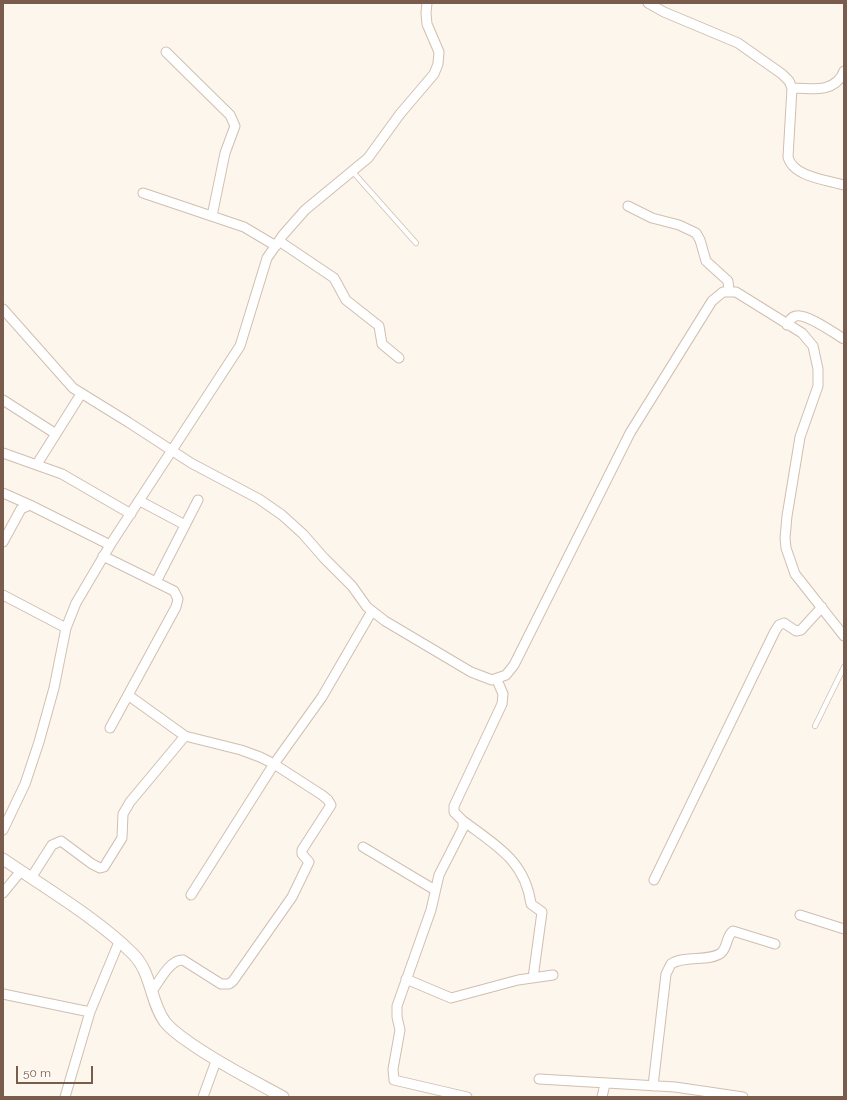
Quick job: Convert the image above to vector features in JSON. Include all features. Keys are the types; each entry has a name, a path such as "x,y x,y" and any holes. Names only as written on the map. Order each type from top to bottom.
{"street":[{"path":"3,830 25,784 39,742 54,688 66,628 76,603 110,544 240,346 267,258 305,210 353,172 368,158 400,114 434,74 438,64 439,52 427,24 427,3"},
{"path":"648,3 664,12 738,43 782,74 789,81 792,88 788,157 790,164 806,174 844,185"},
{"path":"166,52 230,115 234,121 235,126 225,154 212,216"},
{"path":"792,88 827,88 837,82 844,71"},
{"path":"143,193 254,232 334,278 346,300 379,326 382,344 399,358"},
{"path":"628,206 652,218 684,227 696,234 700,240 706,261 728,281 729,291"},
{"path":"3,309 66,382 81,394 128,422 172,451 259,499 282,515 303,534 352,586 363,603 384,621 486,680 497,680 506,675 514,665 630,432 712,301 718,295 729,291 736,292 808,339 813,346 818,368 818,386 800,437 786,516 786,548 795,574 844,636"},
{"path":"787,325 791,318 799,316 809,319 844,339"},
{"path":"37,464 81,394"},
{"path":"3,400 56,434"},
{"path":"3,453 62,474 131,514"},
{"path":"3,493 110,544"},
{"path":"140,500 185,525"},
{"path":"156,582 198,500"},
{"path":"3,542 21,509 30,505"},
{"path":"103,556 174,591 177,594 178,603 110,728"},
{"path":"3,595 66,628"},
{"path":"654,880 775,631 779,625 784,623 796,631 800,630 822,607"},
{"path":"191,895 274,764 322,697 372,612"},
{"path":"497,680 503,694 501,708 454,806 454,812 511,860 527,883 531,904 542,912 533,978"},
{"path":"128,695 185,736 241,750 274,764 326,797 331,805 302,850 302,854 309,860 309,864 292,897 230,984 221,984 183,960 179,960 172,964 152,991"},
{"path":"31,878 52,845 61,841 92,864 100,868 104,867 122,838 123,814 130,802 185,736"},
{"path":"462,820 463,828 439,875 431,910 397,1006 397,1017 400,1030 393,1069 394,1080 467,1097"},
{"path":"363,847 436,890"},
{"path":"3,859 119,942 140,962 160,1014 171,1027 216,1061 283,1097"},
{"path":"3,893 21,871"},
{"path":"800,915 844,929"},
{"path":"653,1086 666,974 671,964 679,960 719,954 724,949 730,934 733,931 775,944"},
{"path":"65,1097 90,1012 119,942"},
{"path":"406,979 451,998 533,978 553,976"},
{"path":"3,994 90,1012"},
{"path":"203,1097 216,1061"},
{"path":"538,1079 694,1089 739,1097"},
{"path":"602,1097 605,1084"}],"lane":[{"path":"353,172 416,243"},
{"path":"815,726 844,667"}]}
